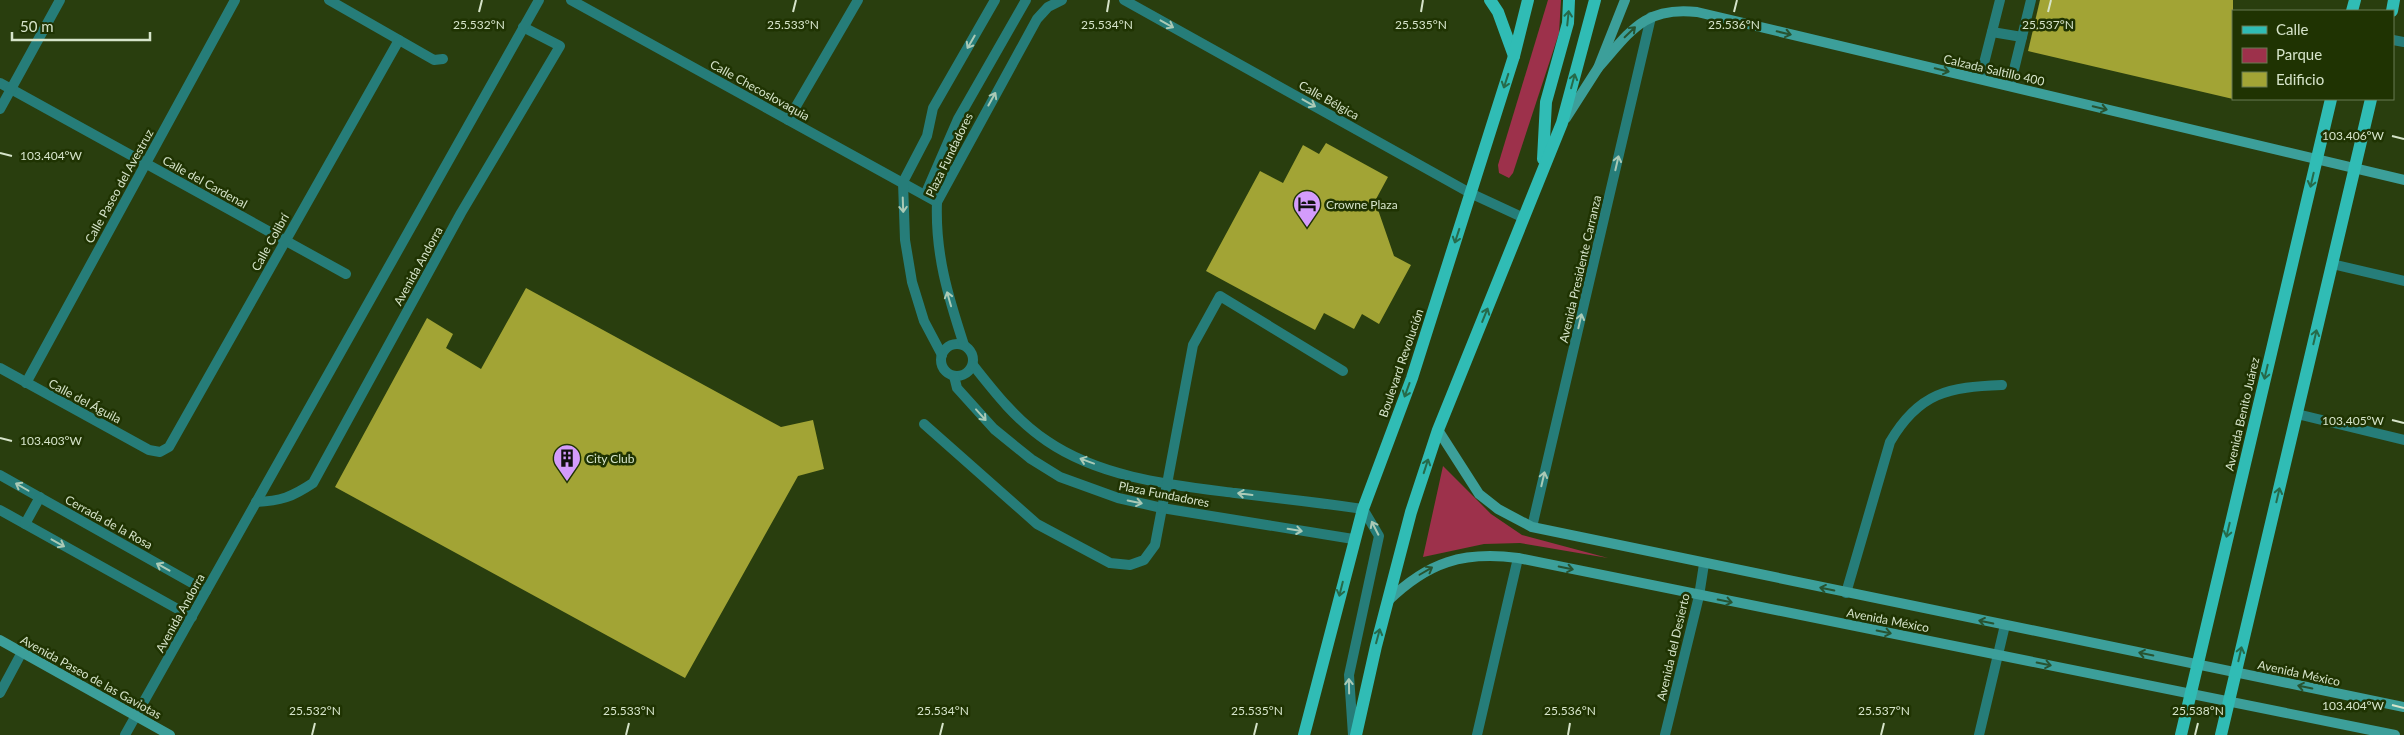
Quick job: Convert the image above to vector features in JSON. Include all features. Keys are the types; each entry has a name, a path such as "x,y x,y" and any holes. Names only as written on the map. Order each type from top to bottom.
{"main road":[{"path":"1490,0 1498,12 1514,56"},
{"name":"Boulevard Revolución","path":"1304,735 1363,509 1412,378 1514,56 1528,0"},
{"path":"1543,169 1546,102 1568,23 1569,0"},
{"path":"1355,735 1411,512 1438,430 1562,123 1595,0"},
{"name":"Avenida Benito Juárez","path":"2181,735 2331,100"},
{"path":"2221,735 2371,100"}],"street":[{"path":"0,108 60,0"},
{"name":"Calle Paseo del Avestruz","path":"26,383 235,0"},
{"path":"329,0 434,60 443,59"},
{"name":"Avenida Andorra","path":"125,735 539,0"},
{"name":"Calle Checoslovaquia","path":"571,0 937,202"},
{"path":"788,120 858,0"},
{"path":"942,355 944,350 953,344 964,345 973,356 973,365 966,374 954,376 944,370 942,355 924,321 912,282 905,240 903,182 927,136 933,108 995,0"},
{"path":"925,195 958,119 1026,0"},
{"name":"Plaza Fundadores","path":"964,345 943,275 936,231 937,202 1037,19 1048,7 1062,0"},
{"name":"Calle Bélgica","path":"1124,0 1470,193 1524,218"},
{"path":"1562,123 1598,68 1624,0"},
{"path":"1980,79 2000,0"},
{"path":"2010,86 2031,0"},
{"name":"Calzada Saltillo 400","path":"1598,68 1632,29 1651,16 1675,10 1697,12 2404,180"},
{"name":"Avenida Presidente Carranza","path":"1532,527 1651,16"},
{"name":"Avenida Andorra","path":"256,502 276,501 294,496 313,483 461,213 560,46 524,27"},
{"path":"1992,32 2022,37"},
{"name":"Calle Colibrí","path":"160,452 169,447 399,40"},
{"name":"Calle del Cardenal","path":"0,83 346,274"},
{"path":"2332,264 2404,281"},
{"path":"924,424 1038,524 1110,563 1130,565 1144,560 1155,545 1193,345 1220,296 1343,371"},
{"name":"Plaza Fundadores","path":"973,365 997,396 1018,418 1047,441 1080,459 1121,473 1167,484 1363,509"},
{"name":"Calle del Águila","path":"0,368 149,450 160,452"},
{"name":"Plaza Fundadores","path":"954,376 956,388 994,430 1031,459 1060,477 1118,498 1162,508 1354,539"},
{"path":"1846,593 1890,442 1901,423 1934,396 1962,387 2002,385"},
{"path":"2297,414 2404,440"},
{"name":"Avenida México","path":"1438,430 1479,494 1498,509 1532,527 2404,707"},
{"name":"Cerrada de la Rosa","path":"1,478 206,591"},
{"path":"24,524 40,498"},
{"path":"1355,735 1349,675 1379,536 1363,509"},
{"path":"0,510 192,617"},
{"name":"Avenida México","path":"1388,601 1409,581 1434,567 1452,560 1489,554 1518,558 2395,735"},
{"path":"1477,735 1518,558"},
{"name":"Avenida del Desierto","path":"1665,735 1699,596 1704,564"},
{"path":"1979,735 2005,625"},
{"name":"Avenida Paseo de las Gaviotas","path":"0,640 168,734"},
{"path":"0,693 22,652"}],"green space":[{"path":"1548,0 1561,0 1559,33 1513,173 1509,178 1499,173 1498,165"},
{"path":"1443,466 1491,514 1522,535 1608,558 1520,543 1484,544 1423,557"}],"building":[{"path":"2040,0 2233,0 2232,99 2028,51"},
{"name":"Crowne Plaza","path":"1326,143 1388,177 1375,201 1394,256 1411,265 1379,324 1362,314 1354,329 1324,313 1315,330 1206,271 1260,171 1283,183 1303,145 1319,154"},
{"name":"City Club","path":"526,288 781,427 813,420 824,469 798,476 685,678 335,487 427,318 453,334 446,348 481,369"}],"place":[{"name":"Crowne Plaza","path":"1307,228"},
{"name":"City Club","path":"567,482"}]}
